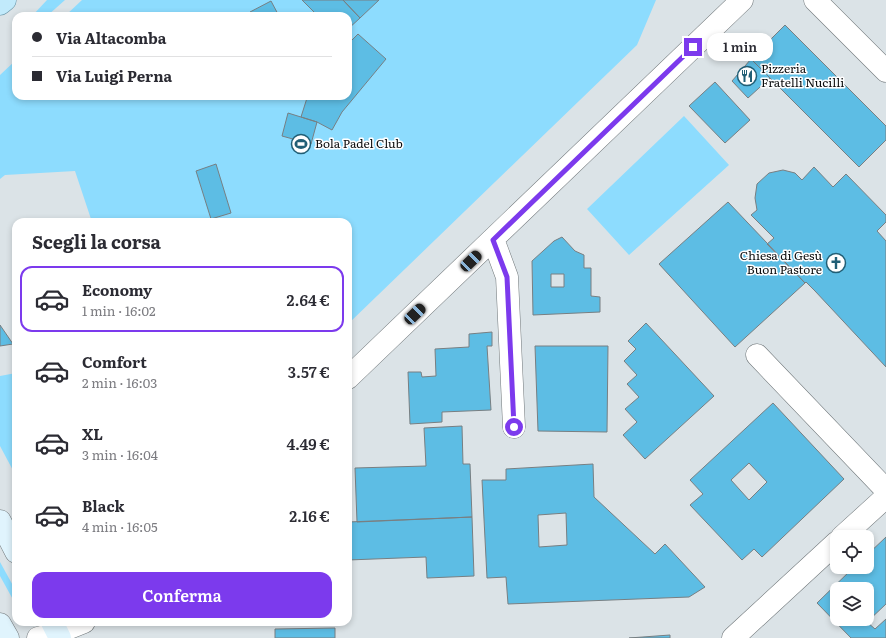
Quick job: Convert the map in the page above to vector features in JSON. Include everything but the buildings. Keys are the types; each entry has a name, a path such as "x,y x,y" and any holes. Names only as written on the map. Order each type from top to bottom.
{"main road":[{"path":"0,4 5,0"},
{"path":"0,521 12,544"},
{"path":"0,624 8,638"}],"street":[{"path":"352,374 742,0"},
{"path":"815,0 886,71"},
{"path":"493,240 507,277 514,427"},
{"path":"757,355 886,490"},
{"path":"850,530 886,497"},
{"path":"733,638 830,548"},
{"path":"52,633 72,626"}],"shaded area":[{"path":"47,0 65,0 52,12 36,12"},
{"name":"Bola Padel Club","path":"82,0 656,0 637,45 352,320 352,218 91,218 75,171 5,175 0,179 0,75 12,64 12,100 352,100 352,12 69,12"},
{"path":"684,116 729,165 629,255 587,209"},
{"path":"12,374 12,468 0,446 0,376"},
{"path":"0,562 12,584 12,598 0,576"}],"place":[{"name":"Pizzeria Fratelli Nucilli","path":"747,76"},
{"name":"Bola Padel Club","path":"301,144"},
{"name":"Chiesa di Gesù Buon Pastore","path":"836,263"}],"route":[{"path":"514,427 509,294 506,270 493,240 693,47"}]}
